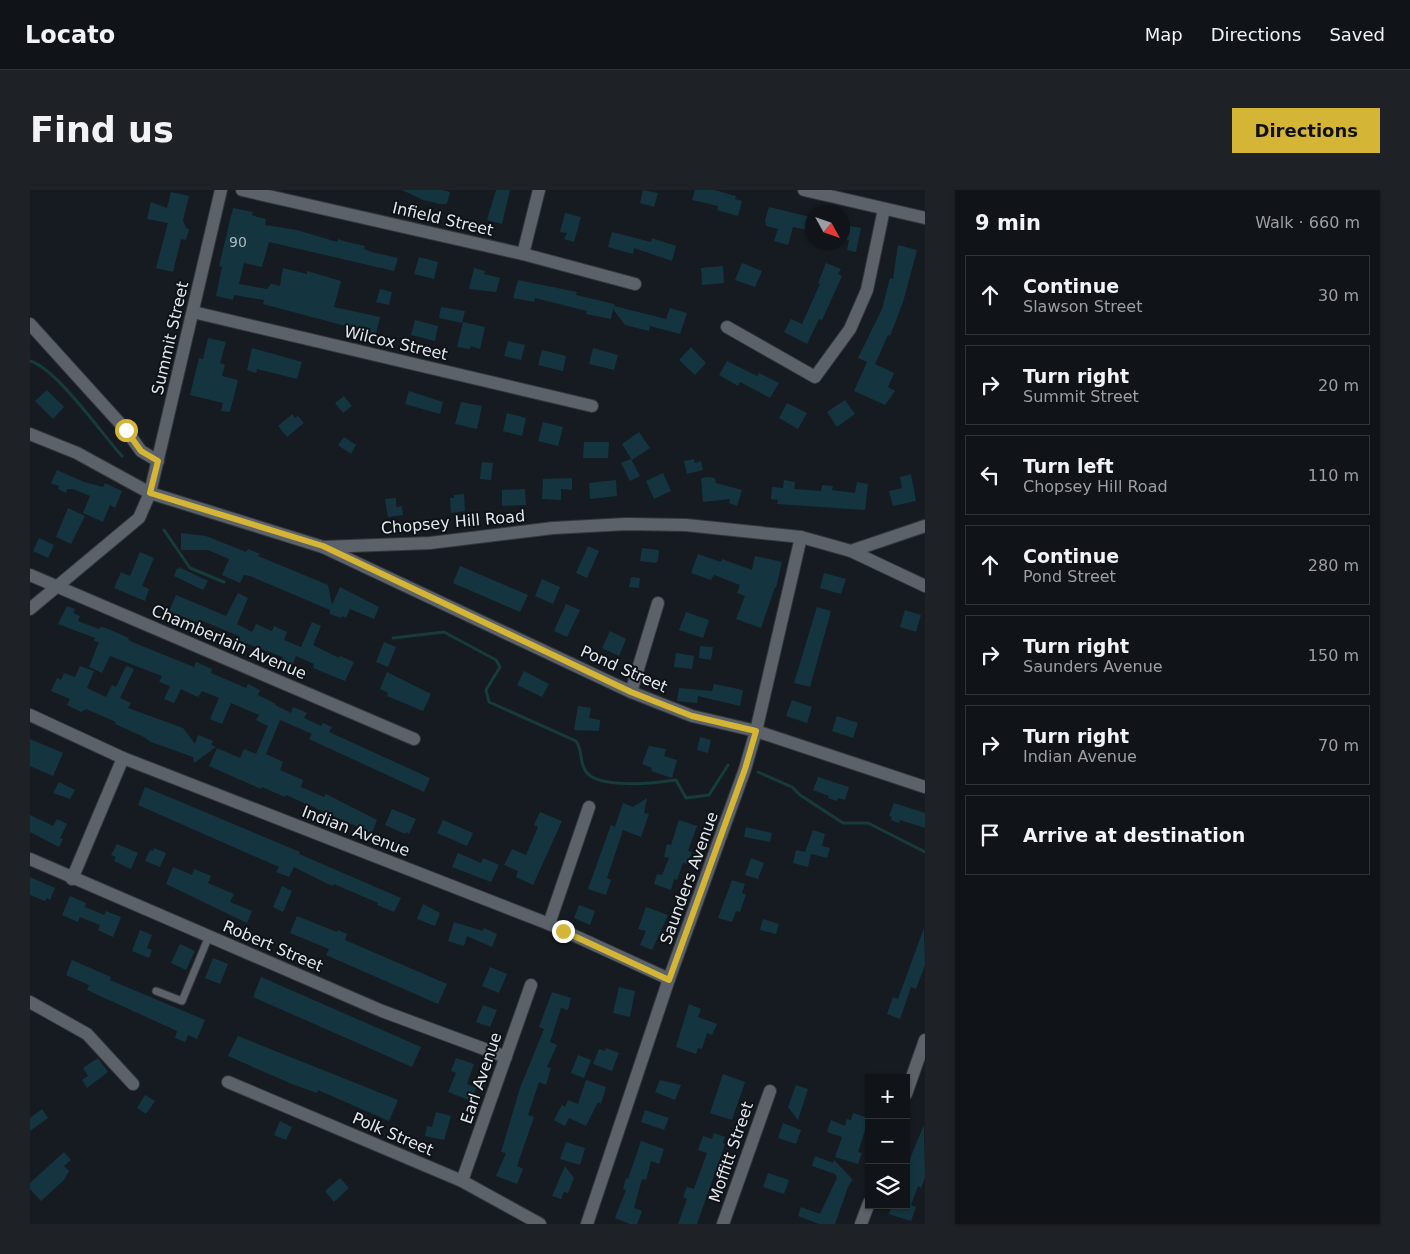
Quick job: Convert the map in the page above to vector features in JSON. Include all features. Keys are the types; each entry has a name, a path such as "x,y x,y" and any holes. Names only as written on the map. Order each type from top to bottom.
{"street":[{"name":"Summit Street","path":"150,493 221,190"},
{"name":"Infield Street","path":"242,190 523,254 635,284"},
{"path":"523,254 539,190"},
{"path":"804,190 925,218"},
{"path":"727,326 815,377 850,330 867,290 884,209"},
{"name":"Wilcox Street","path":"193,312 592,406"},
{"path":"30,324 126,430 141,451 158,461"},
{"path":"30,434 77,453 150,493 139,518 30,609"},
{"name":"Chopsey Hill Road","path":"150,493 323,546 430,543 553,528 626,524 686,525 801,537 851,552 925,586"},
{"path":"851,552 925,526"},
{"name":"Saunders Avenue","path":"587,1224 669,980 745,769 756,731 801,537"},
{"name":"Pond Street","path":"323,546 631,692 692,716 756,731 925,788"},
{"name":"Chamberlain Avenue","path":"30,575 414,739"},
{"path":"631,692 658,603"},
{"name":"Indian Avenue","path":"30,715 124,758 549,924 669,980"},
{"path":"72,879 124,758"},
{"path":"549,924 589,807"},
{"name":"Robert Street","path":"30,859 72,879 382,1011 506,1057"},
{"name":"Earl Avenue","path":"462,1181 531,985"},
{"path":"30,1002 87,1034 133,1084"},
{"path":"910,1083 925,1040"},
{"name":"Polk Street","path":"228,1082 462,1181 540,1224"},
{"name":"Moffitt Street","path":"723,1224 770,1091"},
{"path":"861,1224 867,1209"}],"lane":[{"path":"156,991 182,1001 209,936"}],"building":[{"path":"402,190 442,190 450,192 447,204 440,204 423,200"},
{"path":"496,190 510,190 502,224 487,220"},
{"path":"643,190 658,193 654,207 640,203"},
{"path":"695,190 714,190 736,196 735,199 742,201 738,216 717,210 718,206 692,200"},
{"path":"171,192 189,196 183,220 186,228 189,229 186,240 181,239 173,272 156,268 168,223 147,219 151,202 167,208"},
{"path":"769,207 805,216 805,230 793,227 788,245 774,241 778,229 766,226 765,220"},
{"path":"233,208 253,212 252,215 266,219 265,225 297,230 337,242 338,239 365,246 364,249 371,252 398,258 394,271 269,242 262,267 244,263 239,284 267,289 271,284 280,286 283,268 307,274 307,271 341,281 334,307 380,317 376,334 263,304 264,300 234,295 233,300 216,296 222,267 219,266"},
{"path":"565,213 581,217 574,242 564,239 567,233 560,232"},
{"path":"850,226 861,228 856,252 847,250 850,250"},
{"path":"612,232 651,242 652,238 676,246 672,261 634,248 633,254 608,247"},
{"path":"898,245 917,250 903,302 890,336 888,335 875,364 894,373 888,387 895,391 885,405 854,391 867,362 858,358 882,309 890,278 893,279"},
{"path":"419,257 438,262 434,279 414,274"},
{"path":"742,263 762,271 755,287 735,280"},
{"path":"826,263 841,269 838,274 842,276 822,320 819,319 807,344 784,332 791,319 802,324 820,284 818,283"},
{"path":"723,266 724,283 702,285 701,268"},
{"path":"474,268 485,271 484,274 500,278 496,292 469,289"},
{"path":"518,280 577,292 576,295 666,319 670,308 687,313 680,334 650,326 649,331 625,325 613,309 611,319 586,314 587,311 535,298 534,302 513,298"},
{"path":"380,289 392,292 389,305 376,302"},
{"path":"441,307 465,311 462,323 439,318"},
{"path":"415,320 438,326 435,341 411,335"},
{"path":"463,322 485,327 480,349 471,346 470,349 457,347"},
{"path":"208,338 226,342 220,363 225,365 222,376 238,380 230,412 221,411 223,403 190,395 199,358 203,359"},
{"path":"508,341 525,345 521,360 504,356"},
{"path":"691,347 706,363 695,375 679,360"},
{"path":"252,348 302,362 297,379 257,369 256,373 247,370"},
{"path":"593,348 618,355 614,370 589,364"},
{"path":"542,350 566,356 563,371 538,365"},
{"path":"727,361 757,376 759,373 779,383 770,398 740,382 738,386 719,375"},
{"path":"47,390 64,407 53,419 35,401"},
{"path":"409,391 443,402 440,414 405,404"},
{"path":"344,396 352,406 343,413 335,403"},
{"path":"845,400 855,414 837,427 827,412"},
{"path":"461,402 482,406 477,429 455,424"},
{"path":"787,403 807,413 798,429 779,418"},
{"path":"507,413 526,418 522,436 503,431"},
{"path":"292,414 295,418 298,416 304,423 287,437 278,426"},
{"path":"543,422 563,427 558,446 538,441"},
{"path":"639,432 650,448 632,460 622,444"},
{"path":"344,437 356,445 351,454 338,445"},
{"path":"584,442 609,442 608,458 583,458"},
{"path":"631,459 640,476 630,481 621,463"},
{"path":"694,459 695,463 701,461 703,470 687,474 684,461"},
{"path":"482,462 493,463 491,480 480,479"},
{"path":"57,470 84,482 103,487 105,483 122,491 115,508 110,505 103,522 83,513 90,496 73,489 67,489 66,493 58,489 59,486 51,483"},
{"path":"663,473 671,491 654,499 646,481"},
{"path":"911,474 916,501 893,506 889,491 902,488 900,477"},
{"path":"572,478 572,490 561,489 561,500 542,499 543,479"},
{"path":"701,478 715,478 716,483 742,490 737,506 729,503 730,499 703,502"},
{"path":"616,480 617,496 590,499 589,483"},
{"path":"784,480 795,482 794,489 821,491 822,485 833,486 832,490 855,493 857,482 868,484 865,510 777,504 778,500 771,499 772,487 783,488"},
{"path":"525,489 526,505 502,506 502,490"},
{"path":"464,494 465,511 451,513 450,498 454,498 454,495"},
{"path":"396,498 396,507 402,506 403,515 388,517 385,499"},
{"path":"68,508 85,516 71,544 56,537"},
{"path":"181,533 206,536 246,552 248,549 260,554 258,556 328,585 332,605 340,587 379,607 374,619 350,609 346,618 342,616 341,618 330,614 330,610 250,576 244,575 240,583 222,575 229,559 208,550 181,550"},
{"path":"39,538 54,545 48,558 33,551"},
{"path":"588,546 599,551 587,578 576,573"},
{"path":"642,548 659,550 658,561 655,563 640,561"},
{"path":"140,552 154,558 142,586 149,589 145,601 114,588 121,572 130,576"},
{"path":"698,554 721,562 722,559 752,570 755,556 782,562 776,588 761,628 736,619 745,596 737,593 740,585 714,575 711,580 691,573"},
{"path":"460,566 528,595 520,612 453,583"},
{"path":"179,567 208,581 203,590 174,576 177,568 180,569"},
{"path":"824,573 846,579 841,594 820,588"},
{"path":"631,577 640,578 639,588 629,587"},
{"path":"542,579 560,587 553,604 535,596"},
{"path":"238,593 248,598 237,624 252,632 256,624 272,631 274,626 287,632 284,640 301,647 312,622 321,626 313,645 339,658 340,656 354,662 345,681 313,668 314,664 296,656 293,664 282,660 283,657 237,640 239,636 200,620 199,623 169,611 176,595 226,616"},
{"path":"566,604 580,610 567,637 554,631"},
{"path":"67,606 75,609 73,613 80,616 78,621 99,629 100,627 106,628 129,638 128,640 137,644 194,667 196,662 212,669 211,673 246,688 248,684 260,690 258,695 291,713 293,707 307,713 304,718 321,726 323,723 332,727 329,732 430,778 424,792 309,739 312,734 280,720 266,754 283,762 280,770 303,780 301,787 324,797 326,794 377,820 372,833 286,795 285,797 262,787 261,789 209,766 217,748 240,758 244,749 256,754 268,726 256,720 259,715 231,703 222,724 210,719 219,698 202,691 198,697 181,689 174,703 164,699 170,686 159,682 162,676 110,656 102,673 89,667 99,642 94,641 95,638 58,624"},
{"path":"817,607 831,611 810,687 794,683"},
{"path":"905,610 921,615 916,632 900,627"},
{"path":"686,612 709,620 703,638 679,630"},
{"path":"610,631 626,639 619,656 602,648"},
{"path":"384,642 396,647 388,667 376,662"},
{"path":"700,646 713,647 711,660 699,658"},
{"path":"676,653 694,656 692,669 674,667"},
{"path":"80,666 94,671 87,688 106,697 112,685 116,687 126,666 134,669 120,698 131,703 128,708 183,728 195,744 198,735 213,741 211,745 216,747 194,763 193,757 151,742 115,724 116,722 86,709 81,712 67,705 70,699 51,691 57,678 61,680 64,673 75,677"},
{"path":"524,671 549,684 542,697 517,685"},
{"path":"387,672 431,694 423,711 387,696 388,693 380,689"},
{"path":"714,684 743,690 740,706 698,696 697,703 677,701 679,688 712,691"},
{"path":"792,700 812,707 807,723 786,716"},
{"path":"578,706 591,708 589,718 600,720 599,731 574,730"},
{"path":"837,716 858,723 853,738 832,731"},
{"path":"700,737 711,740 708,753 697,750"},
{"path":"30,739 63,753 53,776 30,766"},
{"path":"649,746 666,749 664,756 677,760 672,778 651,771 652,768 642,764"},
{"path":"818,777 849,787 845,800 838,798 837,801 813,790"},
{"path":"59,782 75,790 70,799 53,793"},
{"path":"145,787 300,852 299,854 401,898 394,912 377,905 378,903 334,884 333,886 328,884 294,867 289,877 276,872 279,867 138,805"},
{"path":"647,798 644,813 649,814 641,837 623,830 607,878 611,880 606,895 588,889 611,825 615,827 623,803 633,807"},
{"path":"894,803 925,813 925,828 900,820 899,823 891,820 892,817 889,816"},
{"path":"392,809 416,819 409,834 385,825"},
{"path":"540,812 562,821 533,885 516,877 518,871 504,865 512,849 526,855 538,827 534,825"},
{"path":"30,815 53,826 57,819 67,824 60,838 63,839 59,847 30,832"},
{"path":"443,820 473,833 467,846 437,833"},
{"path":"679,820 697,826 688,851 692,852 688,864 683,863 677,880 674,879 671,890 654,884 657,874 662,875 669,858 664,857 667,844 671,845"},
{"path":"746,827 772,833 770,842 744,837"},
{"path":"813,830 825,834 822,846 830,848 827,858 811,854 808,867 793,863 796,850 805,852"},
{"path":"117,844 138,853 131,869 114,861 116,857 111,855"},
{"path":"154,848 166,853 160,867 145,861 150,850 153,851"},
{"path":"458,853 481,863 483,858 499,865 491,882 452,867"},
{"path":"751,858 764,863 758,879 745,875"},
{"path":"173,867 192,875 194,869 211,876 208,883 234,894 230,902 252,911 247,923 166,884"},
{"path":"30,877 55,888 50,900 47,898 45,901 30,895"},
{"path":"732,880 745,884 742,893 746,895 740,912 736,911 732,922 718,918"},
{"path":"282,886 292,891 283,912 273,907"},
{"path":"70,896 86,903 85,907 104,915 106,911 121,917 113,937 98,930 100,925 80,917 78,922 62,915"},
{"path":"423,904 440,913 435,926 417,919"},
{"path":"579,905 595,911 590,925 574,918"},
{"path":"646,907 668,915 652,950 640,945 646,931 638,929"},
{"path":"297,916 337,932 338,930 347,934 345,940 447,984 438,1004 326,955 329,949 290,933"},
{"path":"763,919 779,924 776,934 760,930"},
{"path":"454,922 483,931 484,928 497,934 492,947 467,936 464,946 448,941"},
{"path":"924,928 925,965 916,989 911,987 900,1019 887,1014 893,997 898,999"},
{"path":"140,930 152,935 147,948 152,950 149,958 132,951"},
{"path":"180,944 195,951 186,970 171,963"},
{"path":"213,958 228,964 220,984 205,978"},
{"path":"72,960 111,977 110,980 205,1020 197,1039 188,1035 185,1042 175,1038 177,1031 87,990 89,985 66,975"},
{"path":"490,967 507,974 499,993 482,986"},
{"path":"261,977 421,1047 412,1067 253,997"},
{"path":"619,987 635,991 630,1017 613,1013"},
{"path":"552,992 571,998 568,1010 561,1008 550,1042 557,1045 547,1067 551,1068 546,1085 539,1082 528,1115 534,1117 517,1166 523,1169 517,1184 496,1176 506,1153 501,1152 520,1088 544,1029 539,1027"},
{"path":"689,1004 701,1009 698,1017 717,1024 712,1035 707,1033 702,1049 698,1048 696,1054 676,1047"},
{"path":"483,1005 497,1010 490,1027 476,1022"},
{"path":"238,1036 398,1100 389,1121 318,1090 317,1093 292,1084 228,1056"},
{"path":"606,1048 619,1053 612,1071 593,1064 599,1049 605,1051"},
{"path":"578,1055 591,1060 584,1078 571,1073"},
{"path":"98,1058 108,1072 87,1088 82,1080 88,1076 83,1068"},
{"path":"456,1058 474,1064 467,1084 476,1088 471,1101 448,1092 456,1073 451,1071"},
{"path":"723,1074 745,1082 732,1120 710,1113"},
{"path":"586,1080 606,1087 601,1104 598,1102 586,1126 569,1118 565,1126 554,1120 562,1105 565,1107 568,1100 578,1104"},
{"path":"660,1080 681,1085 675,1100 655,1092"},
{"path":"796,1085 808,1089 798,1120 788,1107"},
{"path":"145,1095 155,1101 146,1114 137,1108"},
{"path":"42,1109 48,1118 30,1131 30,1118"},
{"path":"645,1110 669,1118 664,1130 641,1122"},
{"path":"436,1112 451,1116 444,1140 425,1136 427,1126 432,1127"},
{"path":"853,1113 865,1117 865,1130 858,1152 862,1153 858,1164 835,1157 842,1137 827,1132 831,1120 845,1126 847,1119 851,1120"},
{"path":"280,1121 292,1127 286,1140 274,1135"},
{"path":"783,1123 801,1130 796,1144 778,1138"},
{"path":"924,1125 925,1178 921,1188 918,1186 911,1205 916,1207 911,1221 889,1214 891,1209 910,1209 910,1158"},
{"path":"714,1133 725,1137 723,1143 725,1144 697,1224 678,1224 687,1199 683,1197 687,1187 694,1189 707,1153 698,1150 703,1136 712,1139"},
{"path":"641,1141 664,1149 659,1164 651,1161 646,1180 642,1179 634,1208 642,1211 637,1224 630,1224 615,1218 626,1190 623,1189 626,1178 628,1179"},
{"path":"566,1142 585,1148 580,1165 560,1159"},
{"path":"64,1152 71,1160 64,1166 69,1171 64,1180 41,1201 30,1189 30,1183"},
{"path":"815,1156 833,1163 834,1160 855,1182 852,1180 848,1187 835,1224 819,1224 798,1216 801,1207 820,1214 837,1178 835,1174 812,1166"},
{"path":"565,1166 574,1178 568,1193 564,1192 561,1199 552,1196"},
{"path":"768,1173 789,1180 784,1194 763,1187"},
{"path":"340,1178 349,1188 334,1202 325,1191"}],"waterway":[{"path":"30,361 41,366 53,376 122,456"},
{"path":"164,530 190,568 224,582"},
{"path":"393,638 444,632 496,660 500,667 486,690 489,702 576,741 580,748 585,770 591,776 601,780 627,784 676,780 686,798 709,795 728,765"},
{"path":"758,772 792,787 800,795 843,823 868,823 925,852"}],"route":[{"path":"126,430 141,451 158,461 150,493 323,546 631,692 692,716 756,731 745,769 669,980 563,931"}]}
